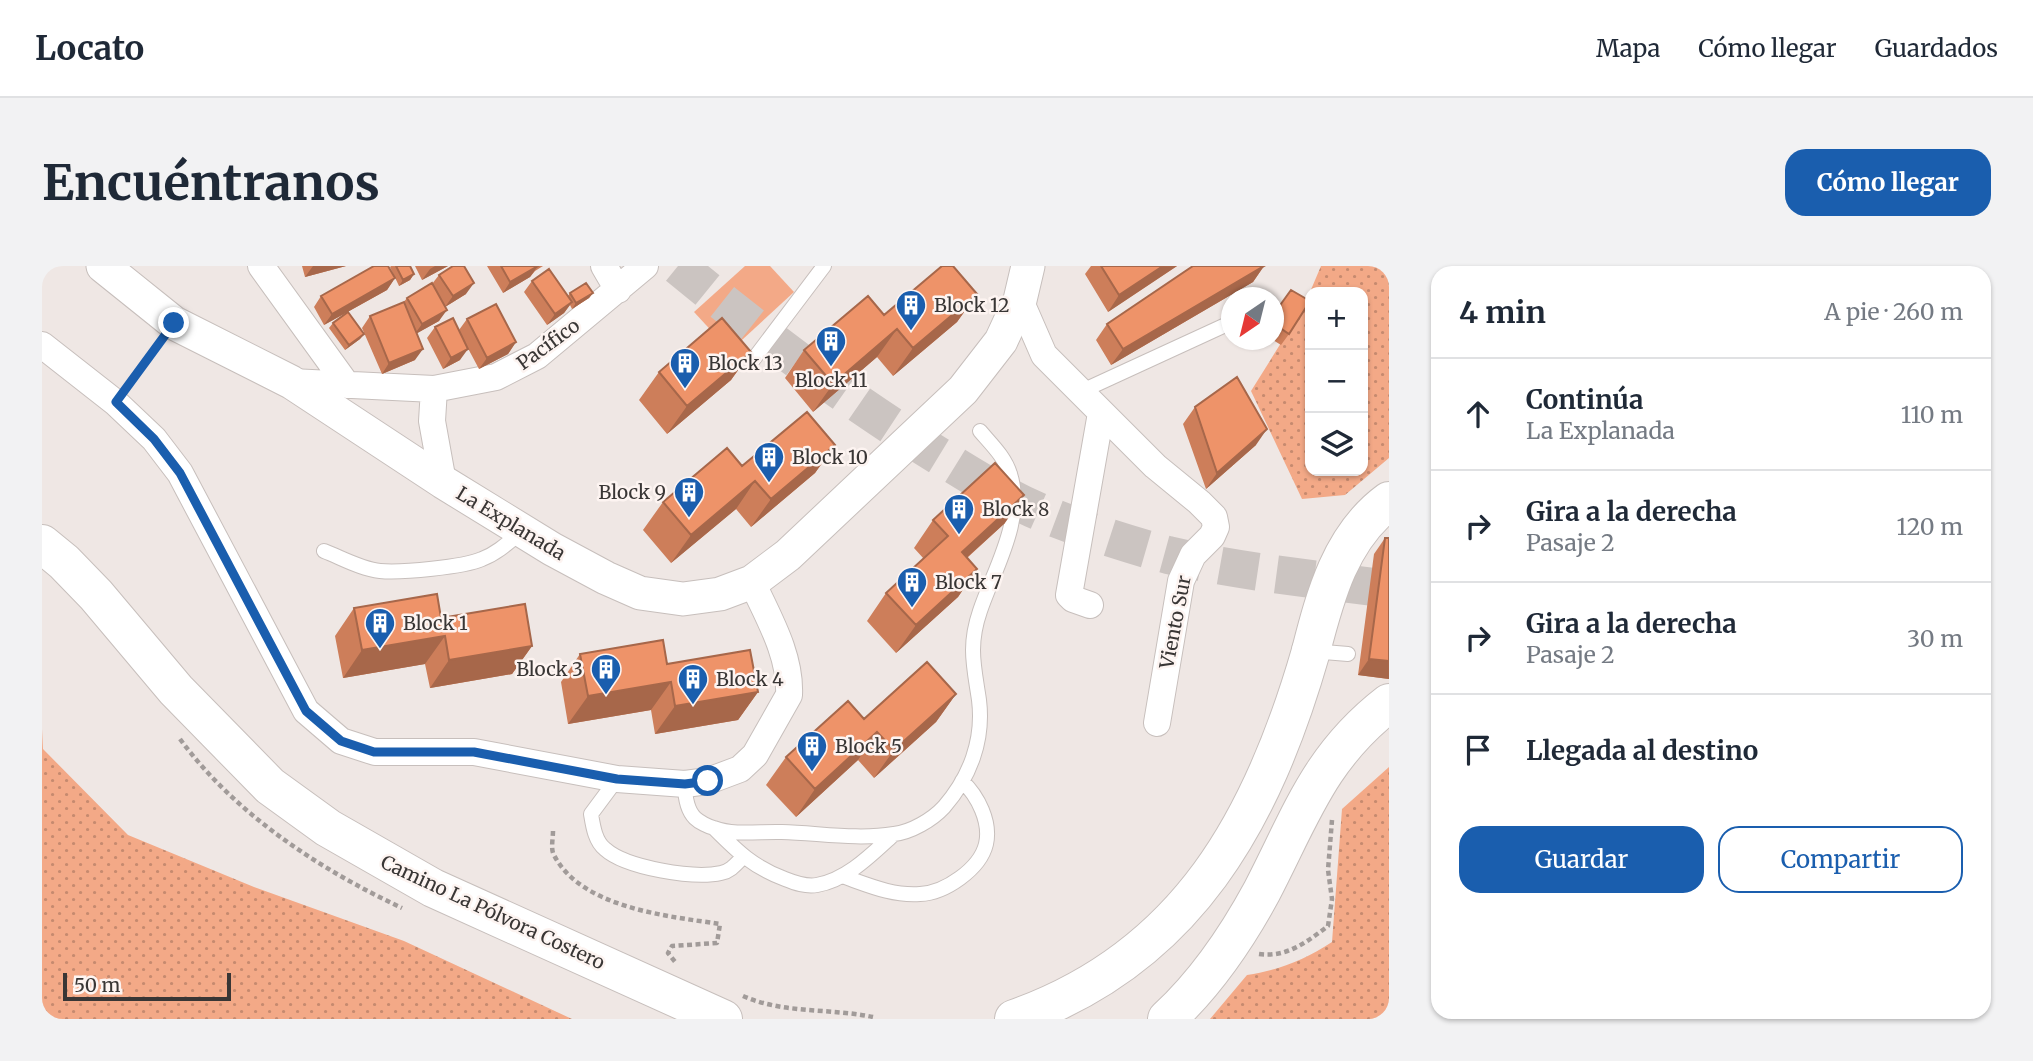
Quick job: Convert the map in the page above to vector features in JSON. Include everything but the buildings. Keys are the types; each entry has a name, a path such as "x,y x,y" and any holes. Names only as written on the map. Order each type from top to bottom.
{"main road":[{"path":"1014,1019 1060,999 1114,968 1153,937 1193,897 1232,843 1249,814 1277,751 1329,589 1346,551 1369,520 1389,501"},
{"name":"Camino La Pólvora Costero","path":"42,544 96,595 176,690 215,731 270,786 319,823 433,888 730,1006"},
{"path":"1167,1019 1195,992 1227,949 1262,890 1321,775 1354,733 1389,704"}],"street":[{"name":"La Explanada","path":"103,266 174,323 291,382 522,531 595,572 640,593 683,599 720,594 752,582 788,555 963,390 1001,341 1020,300 1028,266"},
{"path":"261,266 347,385"},
{"path":"604,266 618,290"},
{"name":"Pacífico","path":"291,382 434,389 496,377 537,356 645,266"},
{"name":"Viento Sur","path":"1020,300 1044,355 1155,466 1214,517 1216,527 1212,536 1193,555 1181,581 1157,723"},
{"path":"42,345 116,402 154,439 180,473 306,711 341,741 374,752 474,752 617,779 685,784 708,781 740,769 755,755 789,695 778,638 752,582"},
{"path":"434,389 432,421 443,482"},
{"path":"1090,605 1069,595 1101,413"}],"lane":[{"path":"753,360 824,266"},
{"path":"1082,391 1221,327"},
{"path":"715,829 832,836 894,835 915,828 943,808 962,781 972,763 980,732 979,702 972,661 978,614 1003,549 1013,508 1010,472 1000,454 980,431"},
{"path":"324,551 369,569 401,570 481,559 498,550 522,531"},
{"path":"1311,651 1348,654"},
{"path":"617,779 592,814 593,829 603,848 630,864 666,872 720,873 730,870 743,857"},
{"path":"842,876 888,893 922,895 947,887 966,874 986,847 987,826 974,793 962,781"},
{"path":"685,784 685,799 695,818 715,829 743,857 762,870 800,885 816,886 842,876 869,858 894,835"}],"path":[{"path":"116,402 174,323"},
{"path":"1227,949 1266,955 1299,948 1328,926 1332,898 1328,870 1333,817"},
{"path":"553,831 552,850 565,869 582,884 616,904 720,924 717,943 672,946 668,953 672,960 682,966"},
{"path":"730,1006 758,1003 806,1010 851,1012 873,1017"}],"shaded area":[{"path":"745,266 770,266 794,292 730,351 694,312"},
{"path":"1321,266 1389,266 1389,458 1368,476 1368,287 1312,287"},
{"path":"1305,305 1305,476 1368,476 1345,495 1302,499 1251,391 1277,350 1284,350 1284,338"},
{"path":"42,729 43,749 128,835 254,887 404,941 572,1019 42,1019"},
{"path":"1389,767 1389,1019 1210,1019 1247,975 1291,963 1332,942 1342,809"}],"tunnel":[{"path":"678,266 775,343 875,415 972,476 1028,507 1084,529 1168,555 1250,571 1389,589"}],"place":[{"name":"Block 12","path":"911,332"},
{"name":"Block 11","path":"831,368"},
{"name":"Block 13","path":"685,390"},
{"name":"Block 10","path":"769,484"},
{"name":"Block 9","path":"689,519"},
{"name":"Block 8","path":"959,536"},
{"name":"Block 7","path":"912,609"},
{"name":"Block 1","path":"380,650"},
{"name":"Block 3","path":"606,696"},
{"name":"Block 4","path":"693,706"},
{"name":"Block 5","path":"812,773"}],"route":[{"path":"174,323 116,402 154,439 180,473 306,711 341,741 374,752 474,752 617,779 685,784 708,781"}]}
